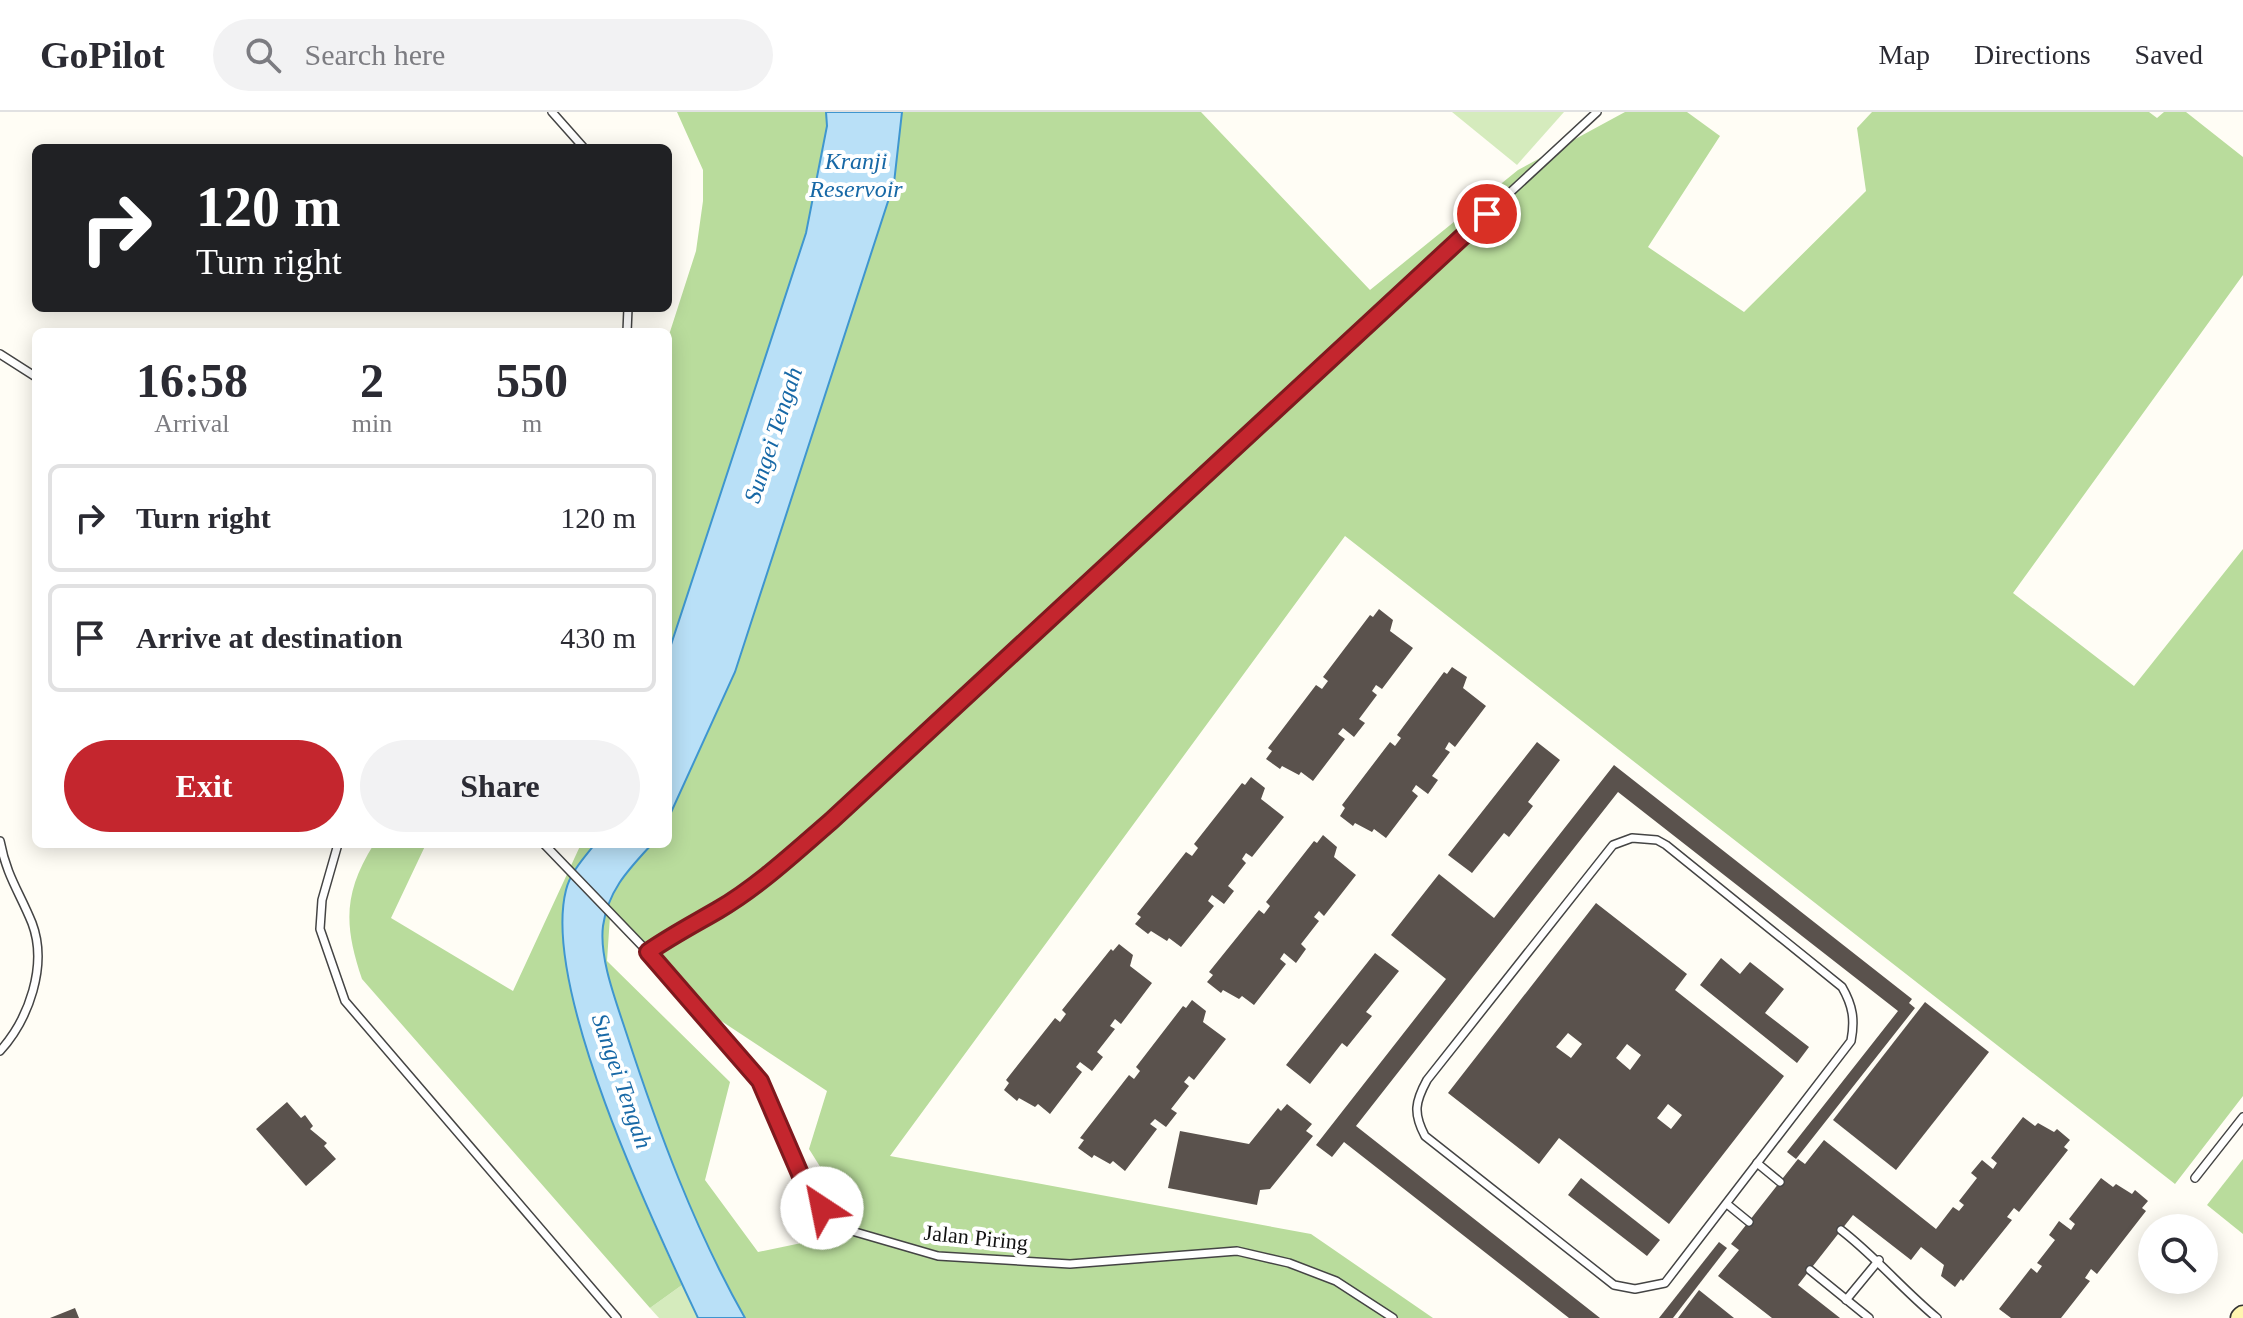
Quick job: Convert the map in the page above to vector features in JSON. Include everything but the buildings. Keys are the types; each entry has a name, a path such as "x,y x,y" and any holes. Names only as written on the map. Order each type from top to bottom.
{"lane":[{"path":"552,112 580,144"},
{"path":"648,952 679,930 719,910 772,872 831,821 1597,112"},
{"path":"0,354 32,374"},
{"path":"1632,838 1657,840 1666,845 1842,987 1851,1003 1854,1024 1851,1041 1727,1204 1665,1283 1635,1289 1614,1285 1425,1136 1416,1119 1416,1100 1427,1080 1613,845 1632,838"},
{"path":"0,841 3,877 34,927 38,978 14,1035 0,1051"},
{"path":"337,848 322,900 320,929 345,1001 617,1318"},
{"name":"Jalan Piring","path":"548,848 648,952 760,1081 807,1190 838,1227 938,1256 997,1260 1070,1264 1237,1251 1289,1263 1336,1281 1393,1318"},
{"path":"2195,1178 2243,1117"},
{"path":"1757,1163 1780,1182"},
{"path":"1727,1204 1749,1222"},
{"path":"1841,1230 1879,1260 1907,1294 1937,1318"},
{"path":"1846,1300 1879,1260"},
{"path":"1810,1270 1869,1318"}],"green space":[{"path":"677,112 826,112 827,126 806,233 672,642 671,328 696,251 703,201 703,170"},
{"path":"902,112 1201,112 1370,290 1518,170 1625,112 1687,112 1720,136 1648,247 1744,312 1866,191 1857,128 1872,112 2149,112 2157,118 2164,112 2186,112 2243,157 2243,275 2013,593 2134,686 2243,549 2243,1096 2175,1184 1345,536 890,1156 1311,1234 1433,1318 745,1318 709,1249 678,1178 609,980 602,939 610,902 628,871 648,848 672,848 672,810 735,672 894,183","holes":["610,916 688,999 827,1091 809,1149 846,1208 835,1236 758,1252 705,1180 730,1082 607,961"]},
{"path":"1452,112 1564,112 1517,165"},
{"path":"372,848 424,848 391,918 513,991 579,848 592,848 566,890 563,930 569,978 600,1089 682,1285 650,1308 362,979 352,942 350,910 352,894"},
{"path":"2243,1159 2243,1234 2207,1205"},
{"path":"682,1285 698,1318 659,1318 650,1308"}],"water":[{"name":"Kranji Reservoir","path":"826,112 902,112 894,183 735,672 672,810 672,642 806,233 827,126"},
{"name":"Sungei Tengah","path":"592,848 648,848 628,871 606,913 602,938 606,965 638,1069 678,1178 709,1249 745,1318 698,1318 655,1226 606,1106 585,1044 570,985 563,933 566,890"}],"route":[{"path":"822,1208 807,1190 760,1081 648,952 679,930 719,910 772,872 831,821 1487,214"}]}
